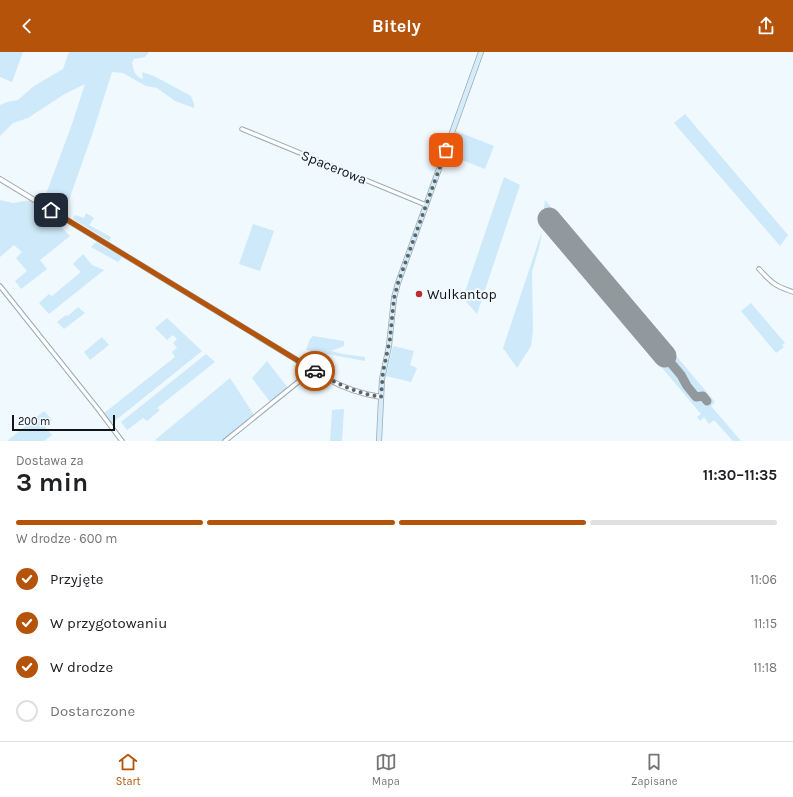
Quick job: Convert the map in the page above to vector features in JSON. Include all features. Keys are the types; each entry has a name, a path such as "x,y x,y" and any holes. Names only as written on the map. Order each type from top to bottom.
{"main road":[{"path":"379,441 383,372 390,339 394,298 400,275 482,52"}],"street":[{"name":"Spacerowa","path":"242,129 426,205"},
{"path":"0,179 333,382 363,393 381,397"},
{"path":"759,269 776,286 793,292"},
{"path":"0,286 122,441"},
{"path":"225,441 313,370"}],"shaded area":[{"path":"0,52 23,52 12,82 0,77"},
{"path":"69,52 149,52 145,57 134,59 132,63 136,75 143,79 142,72 154,76 191,96 194,108 175,101 157,88 146,86 123,73 112,72 92,135 64,214 43,202 71,127 85,84 63,95 28,118 13,123 0,136 0,105 18,100 34,86 63,69"},
{"path":"685,114 788,235 780,246 674,123"},
{"path":"456,131 494,146 485,169 446,155"},
{"path":"504,177 520,185 477,314 463,298"},
{"path":"0,200 13,203 31,200 57,218 62,224 60,226 70,236 40,260 47,269 21,289 15,281 27,271 16,258 22,252 14,245 0,257"},
{"path":"545,200 715,402 711,406 741,441 733,441 714,420 709,424 704,417 700,421 697,417 701,414 542,225"},
{"path":"86,213 94,218 89,225 111,237 109,241 73,219 75,215 84,218"},
{"path":"253,224 274,231 260,271 239,264"},
{"path":"542,231 532,272 533,330 531,346 517,368 503,348"},
{"path":"96,242 122,257 118,262 91,247"},
{"path":"83,254 92,265 104,270 49,314 39,303 49,294 52,296 81,272 73,264"},
{"path":"751,303 785,343 782,345 784,347 776,353 741,311"},
{"path":"78,307 85,313 64,329 57,322 66,315 68,316"},
{"path":"167,318 202,351 111,424 103,414 175,357 172,352 177,348 173,343 177,339 173,335 167,340 155,328"},
{"path":"313,336 344,341 344,346 331,351 365,357 365,361 306,350 310,339"},
{"path":"102,337 109,345 90,360 84,352"},
{"path":"393,346 414,351 410,365 417,368 411,382 386,376"},
{"path":"206,354 215,362 157,408 160,410 147,421 143,418 127,430 121,422"},
{"path":"267,361 288,388 270,402 252,378"},
{"path":"230,378 254,415 222,441 155,440"},
{"path":"344,409 342,441 330,441 332,410"},
{"path":"44,411 52,420 44,426 52,435 44,441 7,441"}],"taxiway":[{"path":"665,356 681,375 687,386 696,397 703,396 707,401"}],"runway":[{"path":"549,219 665,356"}],"way so far":[{"path":"315,371 333,382 354,391 381,397 383,372 390,339 394,298 400,275 446,150"}],"place":[{"name":"Wulkantop","path":"419,294"}],"route":[{"path":"51,210 315,371"}]}
